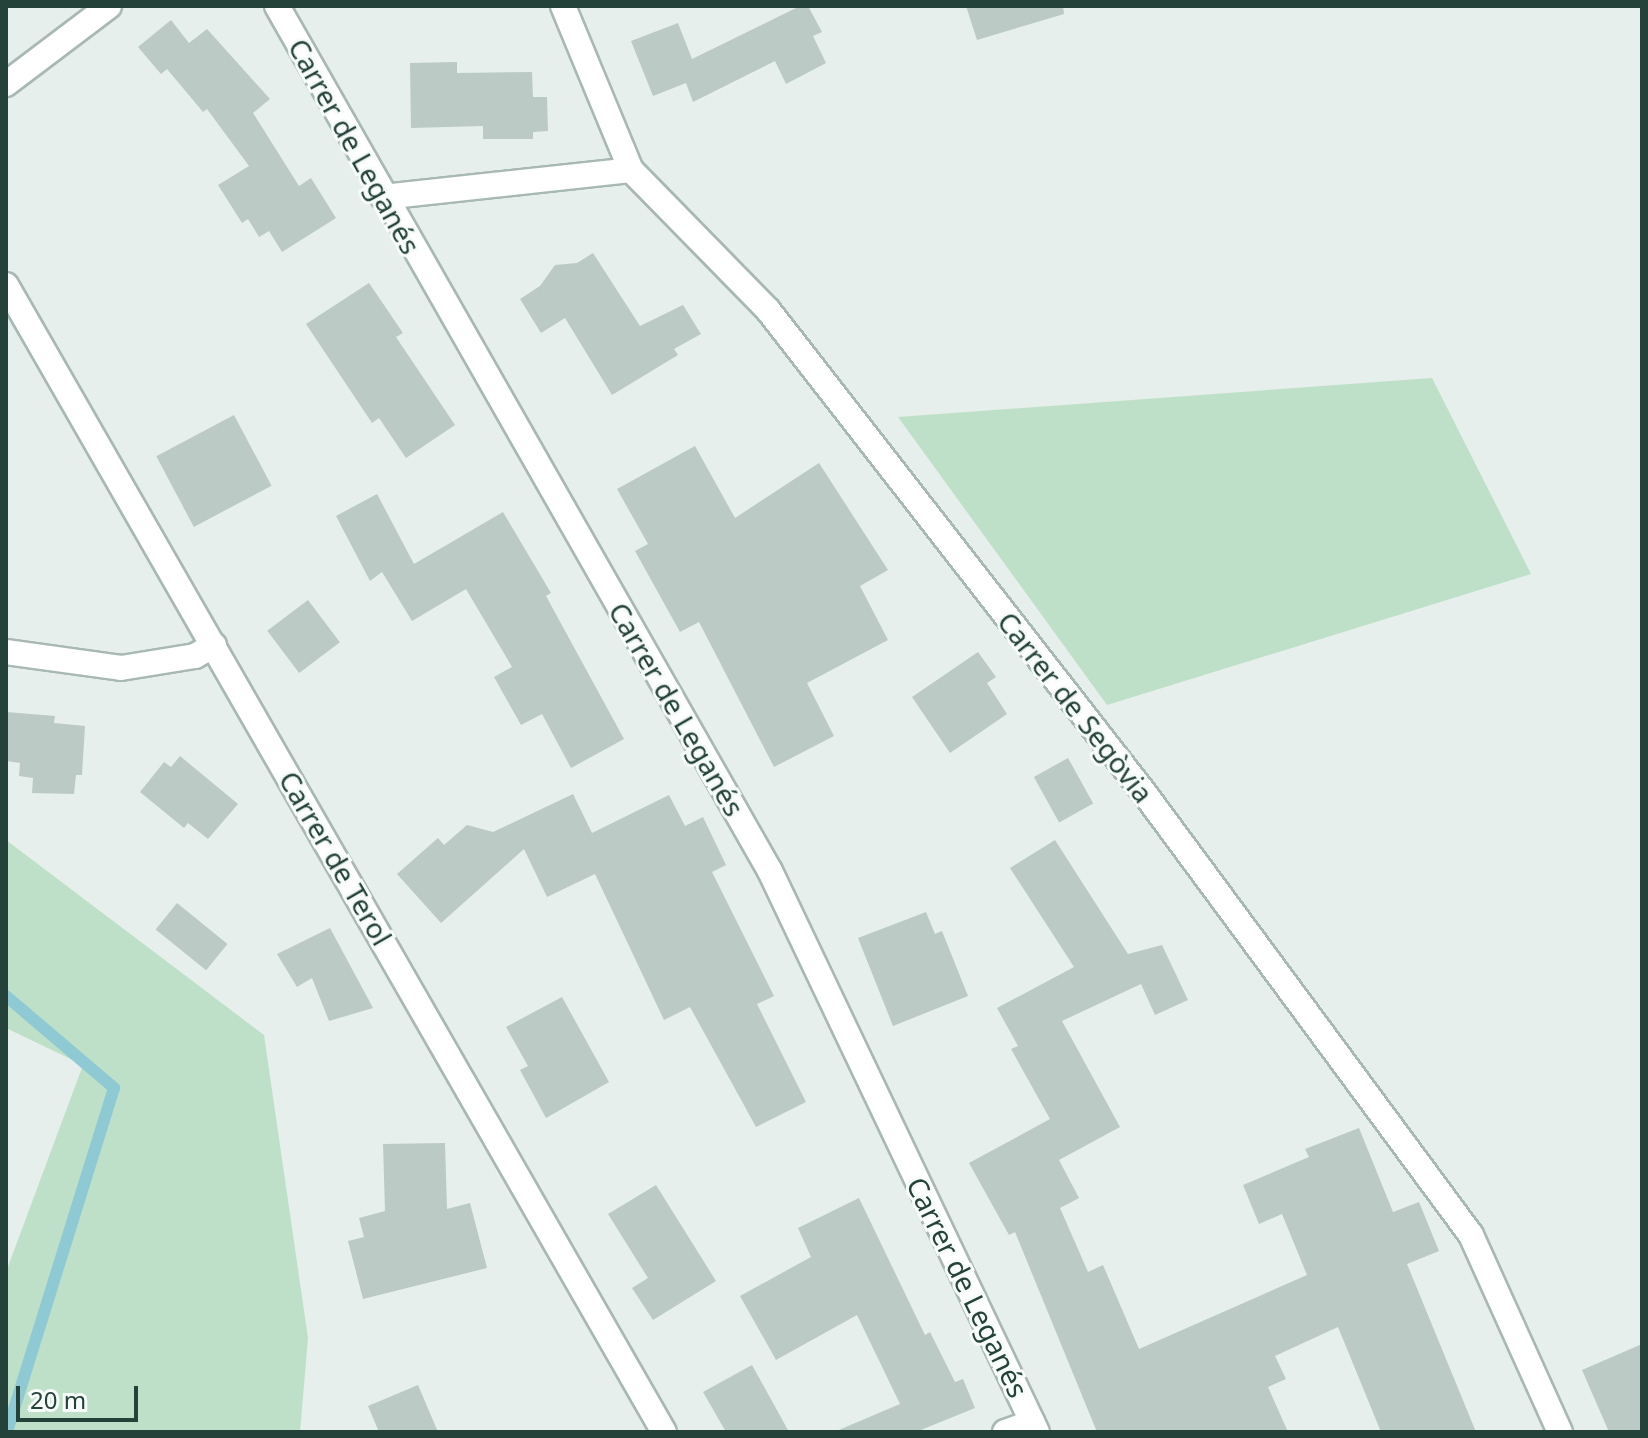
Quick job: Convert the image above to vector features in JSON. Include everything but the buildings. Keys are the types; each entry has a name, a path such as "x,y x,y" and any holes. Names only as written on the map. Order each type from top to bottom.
{"street":[{"path":"6,84 109,6"},
{"name":"Carrer de Leganés","path":"277,6 383,197 770,871 1035,1427"},
{"name":"Carrer de Segòvia","path":"563,6 631,170 768,310 1145,794 1462,1223 1560,1432"},
{"path":"383,197 631,170"},
{"name":"Carrer de Terol","path":"6,285 664,1432"},
{"path":"6,652 121,668 195,656 214,645"},
{"path":"1005,1432 1035,1427"}],"green space":[{"path":"1432,378 1531,574 1107,705 898,417"},
{"path":"6,840 264,1035 308,1338 300,1432 6,1432 6,1272 83,1065 6,1028"}],"waterway":[{"path":"6,996 114,1088 7,1432"}]}
